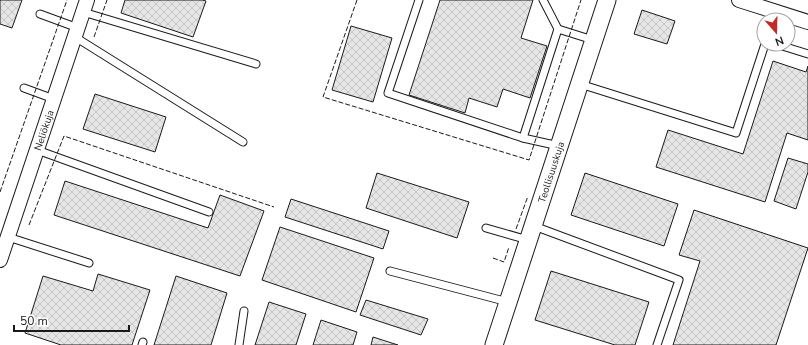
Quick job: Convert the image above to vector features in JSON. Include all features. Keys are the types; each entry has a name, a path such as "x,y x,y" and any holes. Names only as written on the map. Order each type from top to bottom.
{"street":[{"name":"Teollisuuskuja","path":"494,345 607,0"},
{"path":"739,0 766,12"},
{"name":"Neliökuja","path":"0,260 85,6"},
{"path":"796,20 808,22"}],"lane":[{"path":"419,0 388,93 523,138 560,146"},
{"path":"523,138 558,29 543,0"},
{"path":"85,6 256,64"},
{"path":"40,14 76,33 243,142"},
{"path":"558,29 593,40"},
{"path":"796,50 808,54"},
{"path":"580,84 736,133 762,52"},
{"path":"24,88 54,99"},
{"path":"37,150 208,212"},
{"path":"486,228 531,233 679,280 657,345"},
{"path":"8,237 88,263"},
{"path":"390,271 508,302"},
{"path":"239,345 244,311"}],"building":[{"path":"0,0 22,0 12,28 0,24"},
{"path":"125,0 206,1 193,37 121,13"},
{"path":"440,0 533,0 521,38 547,46 530,98 503,89 497,107 469,98 465,113 409,95"},
{"path":"642,10 675,21 667,44 634,34"},
{"path":"351,26 392,38 373,102 332,90"},
{"path":"773,61 806,72 808,66 808,140 787,133 765,202 656,167 668,130 743,154"},
{"path":"95,94 166,117 155,152 83,129"},
{"path":"788,158 808,164 808,172 796,209 774,201"},
{"path":"377,173 469,202 457,238 366,208"},
{"path":"585,173 678,204 664,246 571,215"},
{"path":"65,181 208,228 220,195 264,211 240,276 54,215"},
{"path":"291,199 389,231 383,249 285,217"},
{"path":"694,210 808,248 776,345 673,345 700,261 679,255"},
{"path":"280,227 374,258 356,312 262,280"},
{"path":"551,271 649,302 635,345 615,345 535,320"},
{"path":"98,274 150,290 132,345 61,345 25,333 43,276 93,291"},
{"path":"176,276 227,293 211,345 154,345"},
{"path":"366,300 428,319 421,335 360,315"},
{"path":"269,302 306,314 296,345 255,345"},
{"path":"321,320 357,332 353,345 313,345"},
{"path":"373,337 398,345 371,345"}],"fence":[{"path":"0,192 67,0"},
{"path":"94,37 107,0"},
{"path":"357,0 323,97 529,160 581,0"},
{"path":"29,225 64,136 274,207"},
{"path":"516,229 528,196"},
{"path":"493,258 504,262 509,247"}]}
